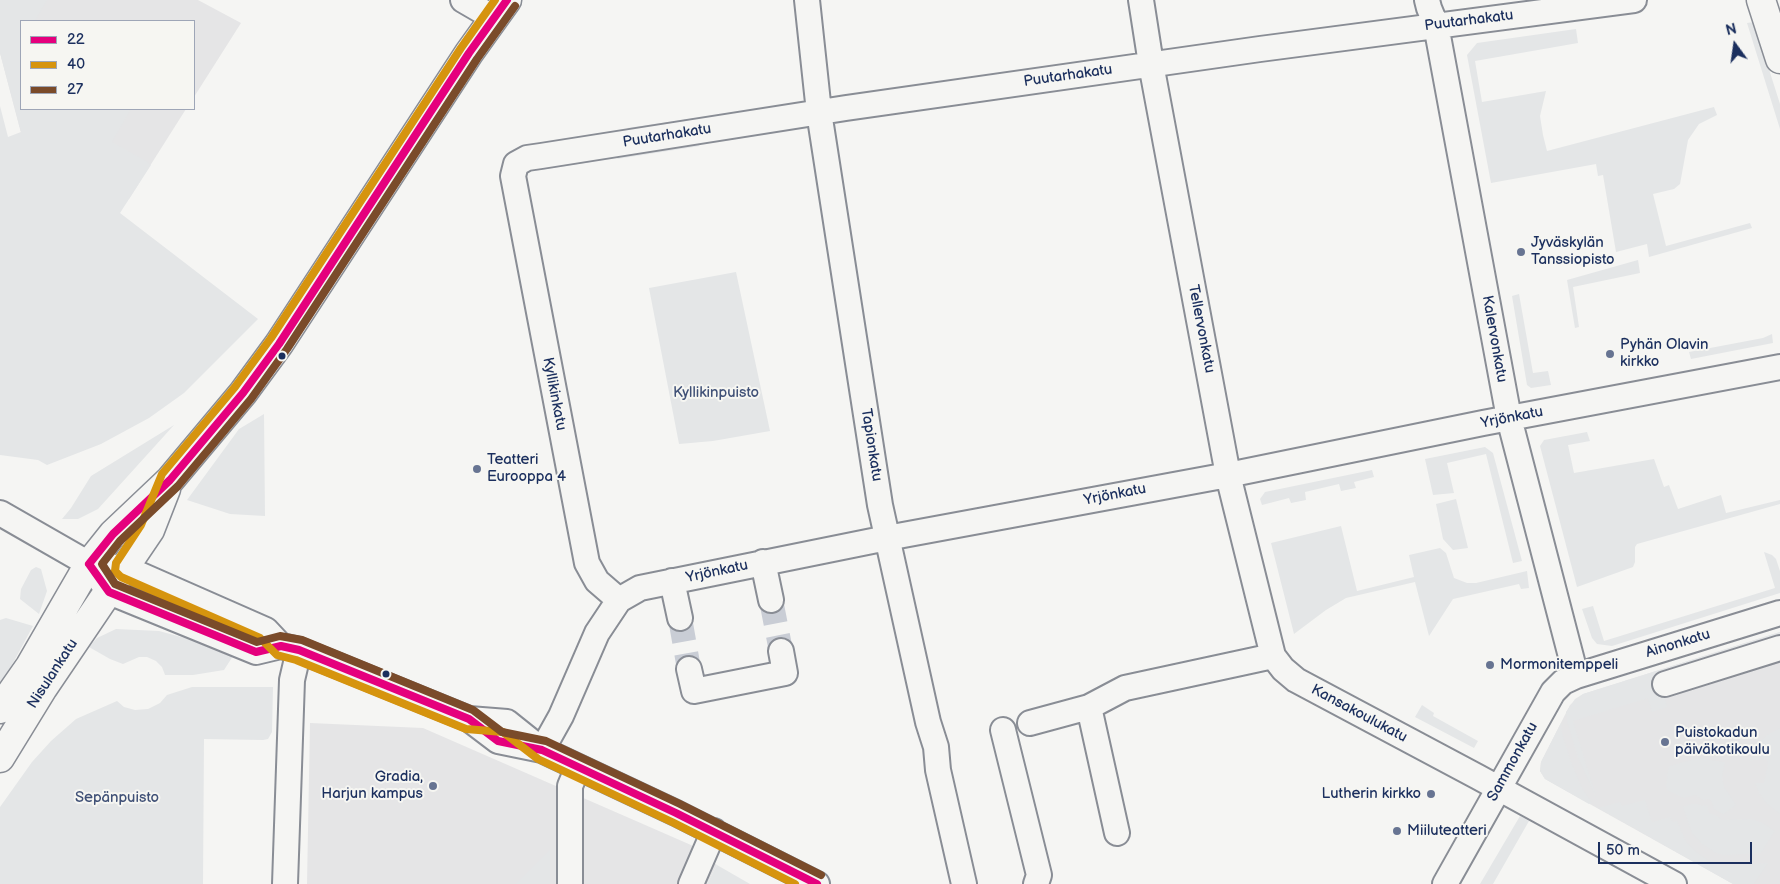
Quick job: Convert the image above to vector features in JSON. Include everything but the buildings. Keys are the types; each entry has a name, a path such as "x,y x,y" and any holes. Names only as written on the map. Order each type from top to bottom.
{"main road":[{"path":"1761,0 1780,59"},
{"path":"170,480 243,393 279,344 500,9"},
{"name":"Nisulankatu","path":"0,708 30,666 89,564 113,534 170,480"},
{"name":"Nisulankatu","path":"0,758 43,688 150,530 170,480"}],"street":[{"path":"462,0 500,9"},
{"name":"Tapionkatu","path":"807,0 819,112 880,504 928,722 936,746 938,770 964,884"},
{"name":"Tellervonkatu","path":"1141,0 1151,64 1228,475 1273,656"},
{"name":"Kalervonkatu","path":"1428,0 1436,25 1509,418 1576,676"},
{"name":"Puutarhakatu","path":"513,176 516,164 527,158 819,112 1151,64 1634,0"},
{"name":"Kyllikinkatu","path":"513,176 587,563 597,581 619,600"},
{"name":"Yrjönkatu","path":"542,750 561,716 597,633 619,600 640,588 763,562 1228,475 1509,418 1780,367"},
{"path":"0,513 89,564 125,568 266,630 290,648 469,719 507,722 542,750 714,831 817,884"},
{"path":"763,562 771,600"},
{"path":"89,564 109,592 256,652 290,648"},
{"path":"672,581 680,618"},
{"name":"Ainonkatu","path":"1576,676 1780,613"},
{"path":"285,884 292,680 290,648"},
{"path":"1665,684 1780,648"},
{"path":"689,669 694,691 785,674 781,651"},
{"path":"1030,724 1089,707 1125,688 1273,656"},
{"name":"Kansakoulukatu","path":"1273,656 1283,669 1296,680 1674,884"},
{"name":"Sammonkatu","path":"1445,884 1553,692 1563,682 1576,676"},
{"path":"1089,707 1117,833"},
{"path":"1003,730 1039,875 1036,884"},
{"path":"570,884 570,786 578,767"},
{"path":"691,884 714,831"}],"shaded area":[{"path":"5,0 198,0 241,23 195,95 195,20 20,20 20,110 185,110 129,199 21,133 0,53 0,7"},
{"name":"Puistokadun päiväkotikoulu","path":"1780,632 1780,884 1733,884 1545,779 1540,771 1541,762 1570,705 1583,694"},
{"name":"Gradia, Harjun kampus","path":"310,723 423,728 691,845 717,865 707,884 307,884"}],"green space":[{"path":"0,0 47,0 36,20 20,20 20,110 130,110 112,142 151,165 120,213 258,319 184,393 149,418 101,444 47,465 38,460 0,455 0,106 8,137 21,132 0,53"},
{"path":"1754,22 1780,104 1780,129 1747,23"},
{"path":"1576,29 1578,43 1475,61 1482,102 1546,91 1540,116 1547,151 1714,107 1717,115 1699,124 1688,140 1680,184 1674,189 1653,194 1666,246 1750,223 1752,228 1649,257 1647,244 1616,252 1603,175 1598,176 1596,164 1491,183 1467,55 1477,43"},
{"path":"695,118 692,125 634,134 627,128"},
{"path":"783,126 779,132 725,141 729,135"},
{"path":"694,141 700,146 617,159 621,152"},
{"path":"586,157 591,162 528,172 532,165"},
{"path":"1638,260 1640,273 1573,287 1579,327 1575,328 1567,280"},
{"name":"Kyllikinpuisto","path":"736,272 770,431 713,441 679,444 649,288"},
{"path":"1519,294 1533,373 1548,371 1551,385 1531,388 1527,385 1512,296"},
{"path":"1772,334 1773,343 1691,359 1689,352 1763,338"},
{"path":"264,414 265,516 230,514 187,500 239,429"},
{"path":"174,425 98,509 78,519 62,519 91,476"},
{"path":"1587,432 1590,441 1568,445 1574,473 1654,459 1664,487 1669,485 1678,509 1721,495 1726,513 1780,500 1780,504 1637,544 1633,567 1577,587 1540,446 1544,440"},
{"path":"1485,447 1493,453 1522,561 1513,563 1486,454 1447,463 1454,493 1433,495 1425,459"},
{"path":"1372,470 1374,477 1354,482 1356,488 1341,491 1339,484 1305,492 1306,500 1291,503 1289,498 1262,505 1260,499 1265,492"},
{"path":"1456,499 1468,548 1453,550 1443,539 1436,504"},
{"path":"1341,526 1357,591 1414,577 1409,555 1440,548 1446,553 1454,578 1467,583 1476,583 1527,571 1529,588 1521,589 1519,584 1453,599 1429,636 1415,582 1346,598 1326,610 1294,634 1271,543"},
{"path":"1764,552 1776,559 1780,571 1780,593 1612,646 1597,644 1592,638 1582,609 1593,606 1604,641 1775,588"},
{"path":"36,567 41,569 47,591 39,614 20,599 21,589 31,570"},
{"path":"6,618 33,626 0,687 0,620"},
{"path":"116,629 159,631 218,647 233,656 224,670 193,675 165,675 162,667 156,661 147,657 139,657 123,664 89,647 97,638"},
{"path":"1780,632 1780,644 1663,693 1667,707 1652,712 1648,698 1573,721 1596,797 1578,758 1567,721 1566,712 1575,699 1583,694"},
{"name":"Sepänpuisto","path":"192,687 273,687 272,732 268,739 204,739 203,884 0,884 0,807 32,762 51,741 76,719 117,701 124,707 135,710 148,709 160,703 167,695"},
{"path":"1422,705 1434,713 1433,716 1478,741 1474,748 1415,717"},
{"path":"1561,723 1562,733 1571,762 1582,788 1592,803 1589,804 1545,779 1540,771 1541,762"},
{"path":"1780,728 1780,814 1767,804 1755,783 1764,783 1768,764 1766,758 1750,761 1753,749 1767,735"},
{"path":"1699,758 1725,762 1722,776 1724,787 1736,805 1724,814 1714,809 1709,799 1703,800 1695,795 1684,798 1667,790 1669,766"},
{"path":"1645,800 1652,822 1670,817 1673,822 1677,821 1686,842 1711,862 1723,866 1768,863 1754,884 1733,884 1598,808 1620,802 1622,806"},
{"path":"1691,804 1707,805 1709,813 1722,820 1751,819 1763,823 1775,831 1761,853 1724,855 1716,853 1702,844 1692,833 1683,807"},
{"path":"1520,816 1529,821 1493,884 1480,884"},
{"path":"550,850 550,884 516,884"},
{"path":"717,865 750,884 707,884"}],"tunnel":[{"path":"771,600 781,651"},
{"path":"680,618 689,669"}],"transit line":[{"name":"40","path":"495,0 461,48 271,338 235,387 162,474 141,525 116,563 115,571 121,577 260,638 277,655 296,660 466,729 503,732 538,759 672,822 795,884"},
{"name":"22","path":"89,564 113,534 170,480 243,393 279,344 469,53 507,0"},
{"name":"27","path":"515,6 477,59 287,349 251,399 178,486 120,541 102,564 115,584 257,642 280,636 302,640 473,710 502,732 546,741 680,804 821,875"},
{"name":"22","path":"89,564 109,592 256,652 281,646 299,650 469,719 498,741 542,750 676,813 817,884"}],"place":[{"name":"Jyväskylän Tanssiopisto","path":"1521,252"},
{"name":"Pyhän Olavin kirkko","path":"1610,354"},
{"name":"Teatteri Eurooppa 4","path":"477,469"},
{"name":"Mormonitemppeli","path":"1490,665"},
{"name":"Puistokadun päiväkotikoulu","path":"1665,742"},
{"name":"Gradia, Harjun kampus","path":"433,786"},
{"name":"Lutherin kirkko","path":"1431,794"},
{"name":"Miiluteatteri","path":"1397,831"}]}
